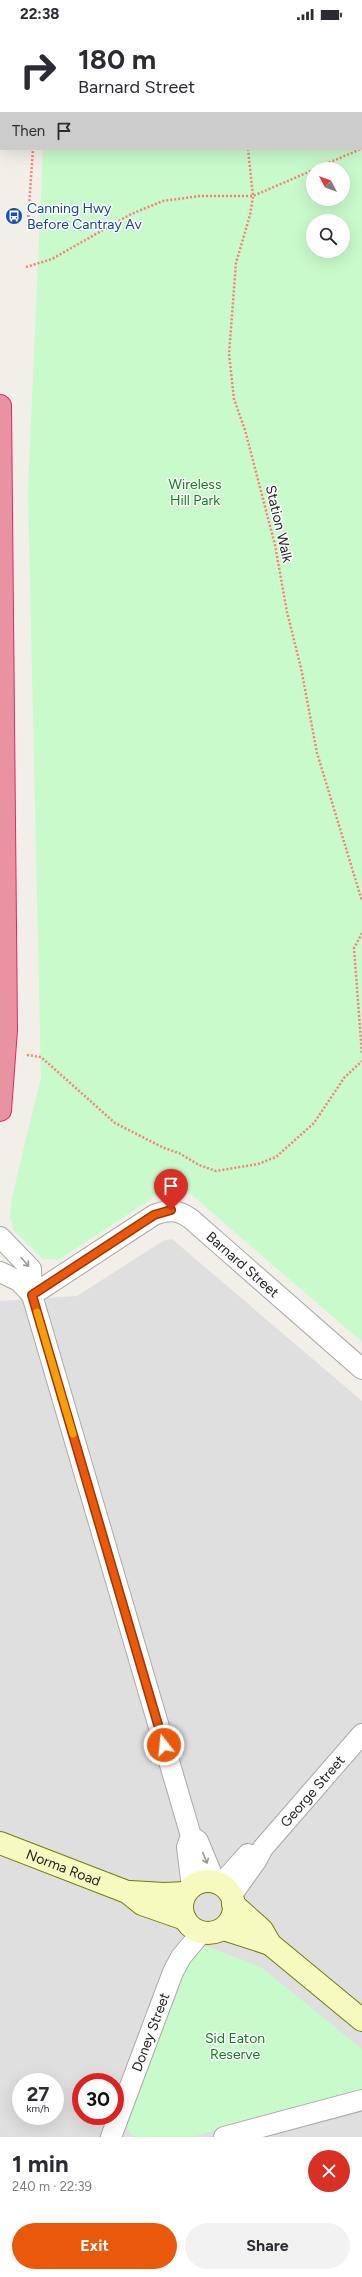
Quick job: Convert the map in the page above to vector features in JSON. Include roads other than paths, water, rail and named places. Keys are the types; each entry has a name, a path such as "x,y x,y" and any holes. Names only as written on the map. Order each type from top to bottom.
{"highway":[{"path":"0,406 6,1008 4,1074 0,1110"}],"street":[{"name":"Barnard Street","path":"32,1295 154,1215 162,1212 176,1211 191,1219 362,1369"},
{"path":"0,1237 31,1269 32,1295 191,1836 188,1847 189,1890 182,1908 192,1925 211,1933 224,1929 270,1944"},
{"path":"0,1272 19,1281 32,1295"},
{"name":"George Street","path":"225,1892 248,1854 263,1848 362,1734"},
{"path":"191,1836 198,1841 225,1892 233,1912 224,1929"},
{"name":"Norma Road","path":"0,1843 126,1892 142,1904 192,1925"},
{"path":"189,1890 207,1881 225,1892 262,1930 270,1944 362,2020"},
{"name":"Norma Road","path":"126,1892 164,1894 189,1890"},
{"name":"Doney Street","path":"111,2137 173,1972 181,1958 192,1925"},
{"path":"224,2137 362,2100"}],"place":[{"name":"Canning Hwy Before Cantray Av","path":"14,216"}],"park label":[{"name":"Wireless Hill Park","path":"195,492"},
{"name":"Sid Eaton Reserve","path":"235,2046"}]}
